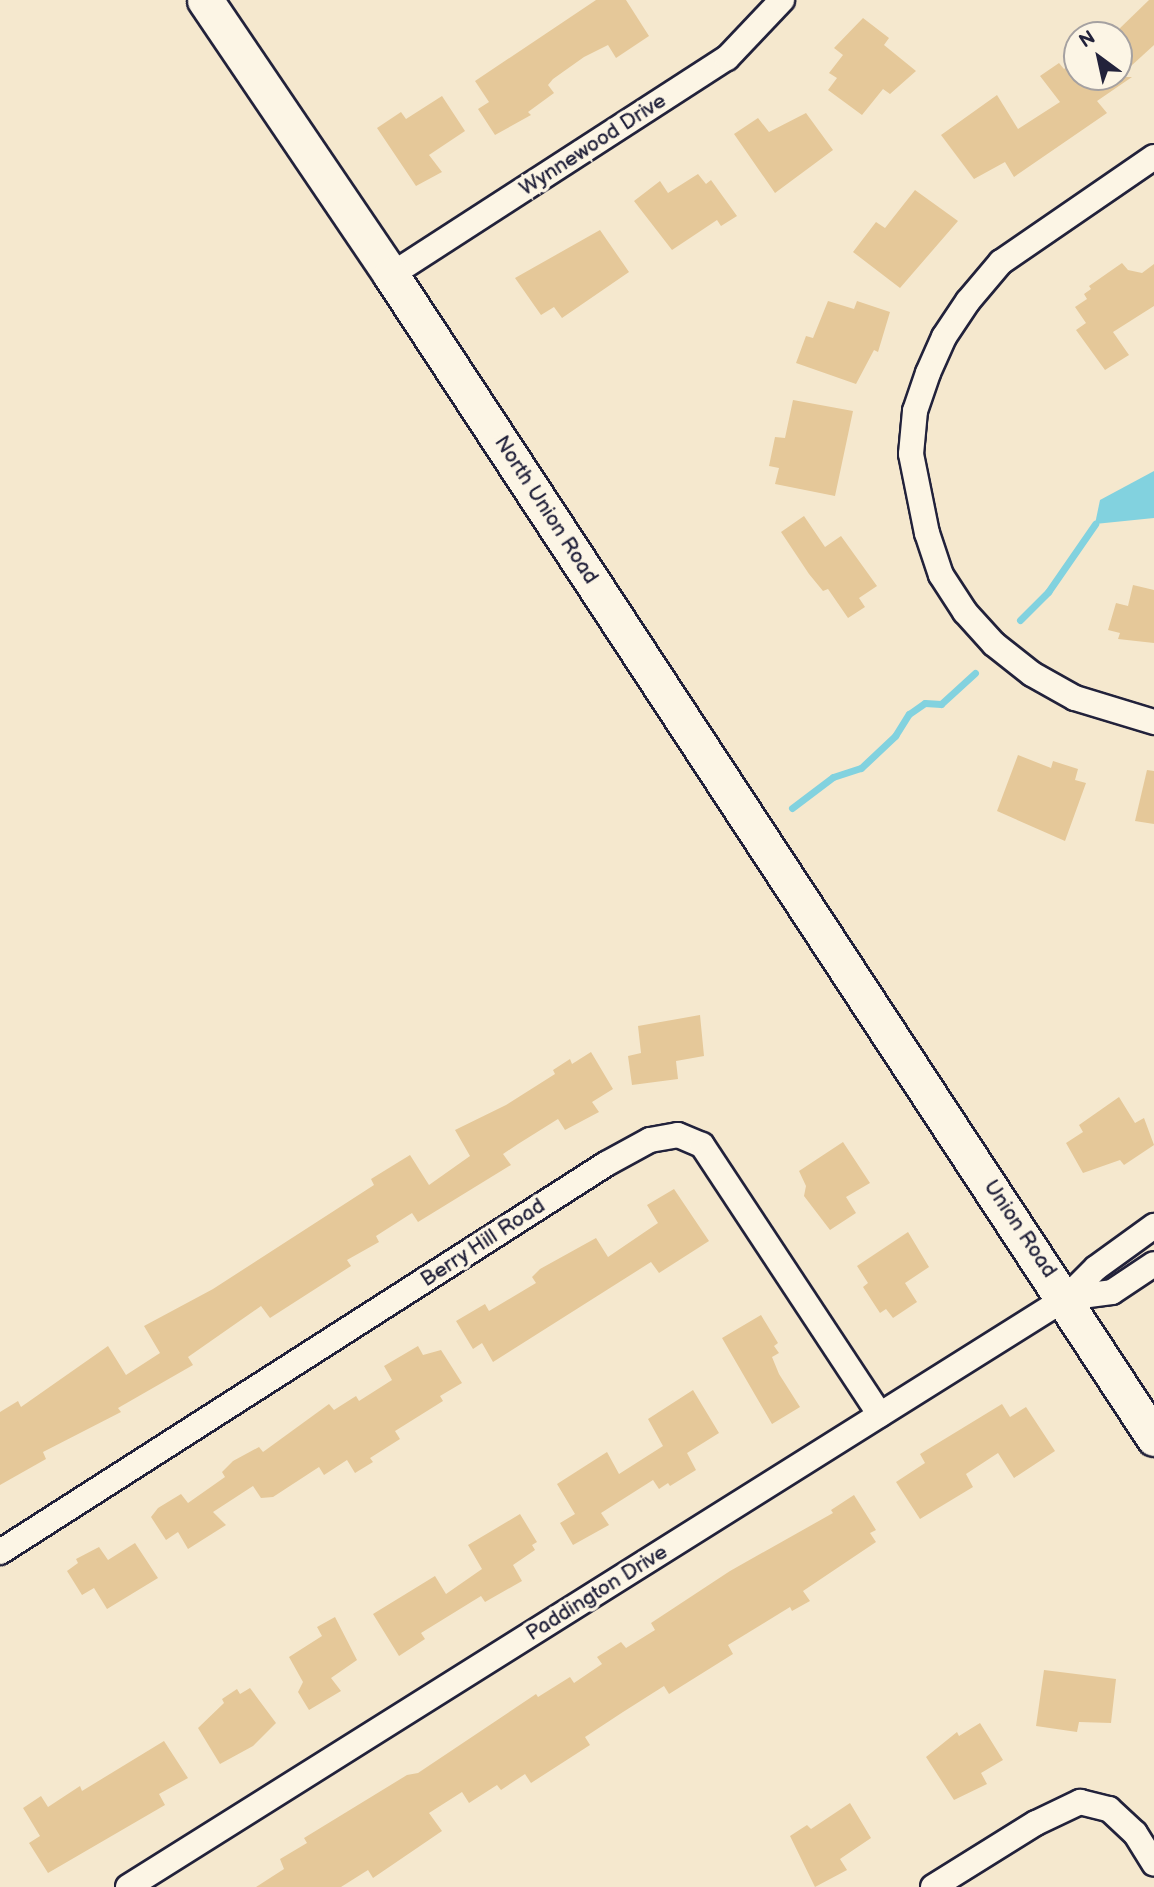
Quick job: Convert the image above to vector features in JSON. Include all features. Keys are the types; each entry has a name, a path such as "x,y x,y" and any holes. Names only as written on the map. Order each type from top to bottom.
{"main road":[{"name":"North Union Road","path":"205,0 391,275 883,1023"},
{"name":"Union Road","path":"883,1023 1066,1298 1154,1438"}],"street":[{"name":"Wynnewood Drive","path":"391,275 727,58 782,0"},
{"path":"1154,157 1001,262 968,301 944,337 928,373 915,411 911,454 927,533 941,575 965,612 994,644 1032,674 1075,698 1154,722"},
{"name":"Berry Hill Road","path":"0,1552 606,1164 650,1140 678,1135 702,1145 880,1415"},
{"path":"1066,1298 1096,1268 1154,1226"},
{"path":"1066,1298 1112,1292 1154,1264"},
{"name":"Paddington Drive","path":"128,1887 1066,1298"},
{"path":"933,1887 1036,1823 1080,1802 1110,1809 1135,1833 1154,1863"}],"water":[{"path":"1154,471 1154,518 1095,524 1100,500"}],"building":[{"path":"596,0 626,0 649,36 616,58 608,45 584,57 553,79 548,85 554,93 528,112 531,115 495,135 478,109 489,102 475,81"},
{"path":"1149,0 1154,0 1154,45 1133,64 1133,21 1127,21"},
{"path":"863,18 889,38 884,45 916,71 890,94 883,89 862,115 828,90 837,78 829,73 843,55 834,48"},
{"path":"1059,63 1063,68 1063,91 1112,91 1097,101 1107,113 1014,177 1005,162 974,179 941,135 997,95 1018,129 1060,102 1040,76"},
{"path":"442,96 465,131 429,155 442,172 416,186 377,128 401,112 406,119"},
{"path":"806,113 833,150 775,193 734,134 758,118 769,132"},
{"path":"698,174 706,184 711,180 737,216 721,226 717,220 672,250 634,201 660,181 668,193"},
{"path":"915,190 958,221 900,288 853,252 876,222 885,228"},
{"path":"600,230 629,272 562,318 554,307 541,315 515,278"},
{"path":"1122,263 1128,270 1142,273 1154,264 1154,306 1113,332 1129,355 1105,370 1076,330 1086,323 1075,307 1087,299 1084,294 1091,289 1089,286"},
{"path":"828,301 854,309 857,301 890,312 878,352 874,350 856,384 796,363 806,336 813,338"},
{"path":"793,400 853,411 835,496 775,484 779,468 769,466 775,437 785,438"},
{"path":"804,516 825,547 841,536 877,586 859,598 865,607 848,618 828,589 823,591 809,574 781,532"},
{"path":"1133,585 1154,590 1154,643 1118,639 1120,633 1108,630 1116,603 1128,606"},
{"path":"1018,755 1051,768 1053,761 1078,769 1075,780 1086,783 1065,841 997,811"},
{"path":"1147,770 1154,771 1154,824 1135,821"},
{"path":"700,1015 704,1056 676,1061 678,1079 632,1085 628,1056 641,1053 638,1026"},
{"path":"591,1052 613,1089 592,1102 599,1112 565,1130 558,1119 503,1154 511,1165 418,1222 412,1213 376,1236 379,1242 347,1260 351,1266 270,1318 261,1306 188,1357 193,1365 118,1408 121,1412 43,1452 46,1459 0,1485 0,1412 18,1401 21,1407 108,1346 126,1375 160,1353 144,1326 213,1289 374,1185 371,1179 410,1155 429,1185 470,1156 455,1130 506,1105 555,1074 553,1070 570,1059 572,1064"},
{"path":"1119,1097 1135,1123 1144,1118 1154,1145 1124,1165 1120,1160 1083,1173 1066,1143 1083,1132 1079,1125"},
{"path":"843,1142 870,1183 846,1197 856,1213 830,1230 804,1196 806,1186 799,1171"},
{"path":"674,1189 709,1241 659,1273 651,1262 493,1362 482,1343 473,1349 456,1321 485,1304 489,1311 536,1283 532,1277 540,1269 596,1238 608,1257 658,1223 647,1205"},
{"path":"908,1232 929,1267 905,1283 917,1302 893,1318 886,1309 880,1313 863,1287 868,1283 857,1266"},
{"path":"761,1315 778,1343 774,1346 779,1353 772,1357 779,1374 800,1407 772,1424 722,1338"},
{"path":"418,1346 423,1355 441,1350 462,1383 440,1396 443,1401 395,1431 400,1439 370,1458 373,1462 355,1473 347,1460 324,1475 319,1467 273,1497 261,1498 253,1486 213,1512 226,1525 188,1549 178,1532 166,1540 151,1517 158,1508 181,1494 188,1503 225,1477 222,1472 233,1461 259,1447 263,1452 329,1404 334,1410 356,1396 359,1401 392,1380 384,1366"},
{"path":"693,1390 719,1433 687,1453 696,1470 670,1486 668,1483 659,1489 653,1480 601,1513 609,1525 573,1545 560,1523 575,1514 557,1484 607,1452 619,1474 663,1446 648,1419"},
{"path":"1002,1404 1010,1417 1026,1407 1055,1451 1014,1478 998,1453 966,1474 973,1487 920,1519 896,1482 925,1463 920,1454"},
{"path":"854,1495 876,1530 870,1533 876,1542 803,1591 810,1601 792,1611 790,1607 728,1645 733,1654 669,1694 664,1686 623,1712 585,1737 590,1745 531,1783 525,1774 501,1790 497,1785 469,1803 462,1792 429,1813 442,1831 373,1878 368,1870 341,1887 256,1887 284,1869 280,1859 307,1843 304,1838 407,1775 418,1773 536,1694 538,1697 570,1677 574,1683 602,1664 597,1657 621,1642 626,1648 655,1630 651,1623 730,1571 833,1513 831,1510"},
{"path":"520,1514 537,1542 532,1545 535,1550 513,1565 522,1581 485,1602 481,1596 421,1633 425,1639 399,1656 373,1614 435,1576 446,1594 482,1569 468,1545"},
{"path":"135,1543 158,1578 107,1609 94,1588 82,1595 67,1571 78,1563 76,1559 99,1547 108,1560"},
{"path":"335,1617 357,1660 331,1678 341,1691 309,1710 298,1692 303,1682 289,1657 322,1636 317,1627"},
{"path":"1044,1670 1116,1679 1111,1723 1079,1722 1077,1732 1036,1726"},
{"path":"250,1688 276,1723 253,1746 220,1764 198,1728 224,1703 222,1699 237,1689 240,1694"},
{"path":"980,1723 1003,1760 981,1773 987,1784 954,1800 926,1757 957,1732 959,1736"},
{"path":"164,1741 188,1778 159,1794 165,1805 48,1873 29,1843 40,1836 23,1808 41,1796 48,1807 80,1786 82,1791"},
{"path":"850,1803 871,1838 840,1859 847,1870 815,1887 790,1836 807,1825 811,1829"}],"waterway":[{"path":"1020,620 1048,592 1095,524"},
{"path":"792,808 833,777 861,768 895,736 909,714 925,703 941,704 975,673"}]}
